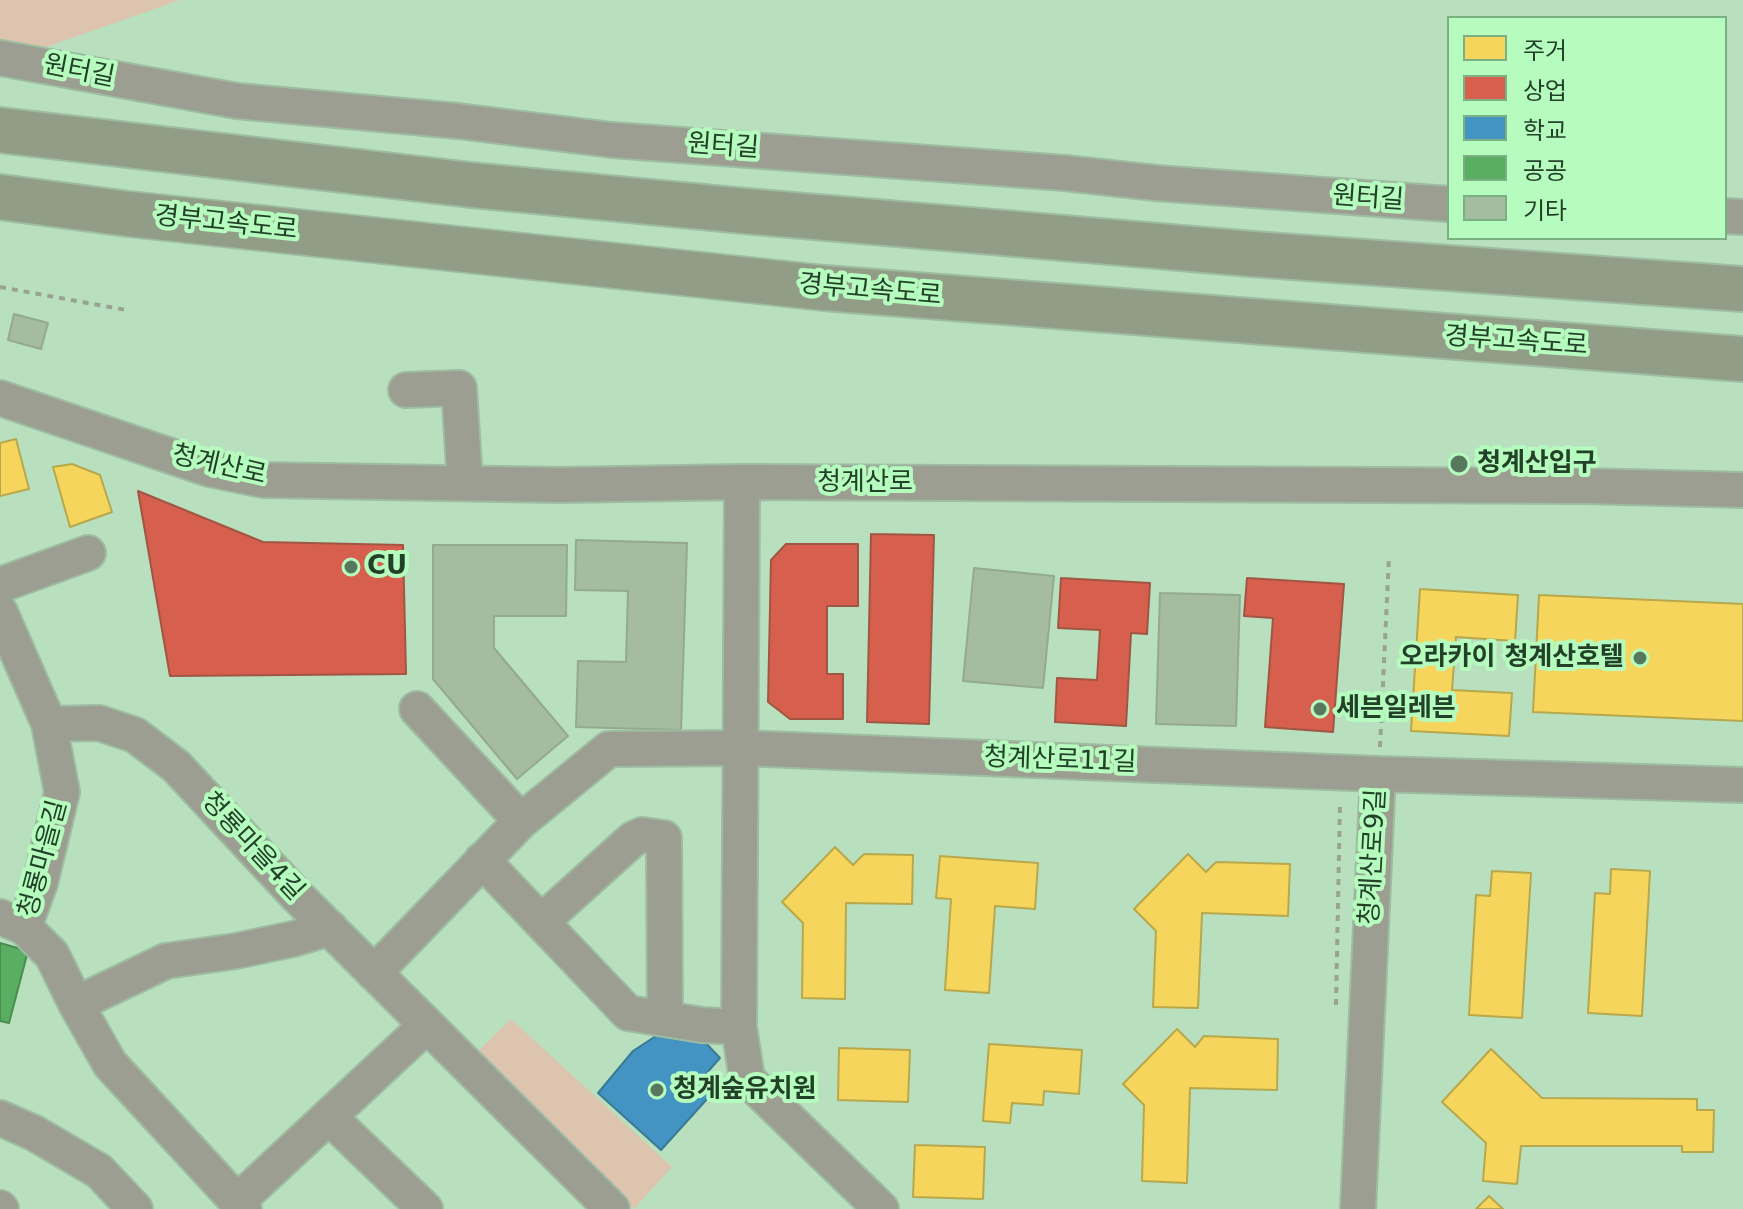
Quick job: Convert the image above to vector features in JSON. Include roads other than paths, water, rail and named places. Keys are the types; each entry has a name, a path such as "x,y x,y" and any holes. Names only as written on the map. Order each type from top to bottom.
{"highway":[{"path":"0,130 471,185 745,211 1252,254 1743,289"},
{"name":"경부고속도로","path":"0,197 129,214 824,288 1743,359"}],"street":[{"name":"원터길","path":"0,58 237,101 458,121 612,140 1049,171 1156,183 1447,204"},
{"path":"406,390 473,387 465,483"},
{"name":"청계산로","path":"0,398 209,469 263,480 1585,486 1743,490"},
{"path":"742,482 739,1027 747,1079 881,1209"},
{"path":"0,585 88,553"},
{"name":"청룡마을길","path":"0,612 49,724 62,792 40,883 12,922 52,955 110,1064 241,1206 329,1117"},
{"path":"417,709 521,821"},
{"name":"청룡마을4길","path":"49,724 99,723 135,735 176,766 374,973 612,1209"},
{"name":"청계산로11길","path":"482,860 521,821 609,749 741,748 1378,774"},
{"name":"청계산로9길","path":"1358,1209 1378,774 1743,785"},
{"path":"541,922 633,839 642,835 664,838 665,1019"},
{"path":"374,973 482,860 628,1013 739,1027"},
{"path":"76,1004 120,980 166,961 236,951 330,928"},
{"path":"425,1209 329,1117 427,1025"},
{"path":"0,1118 34,1133 99,1171 135,1209"}],"place":[{"name":"청계산입구","path":"1459,464"},
{"name":"CU","path":"351,567"},
{"name":"오라카이 청계산호텔","path":"1640,658"},
{"name":"세븐일레븐","path":"1320,709"},
{"name":"청계숲유치원","path":"657,1090"}]}
